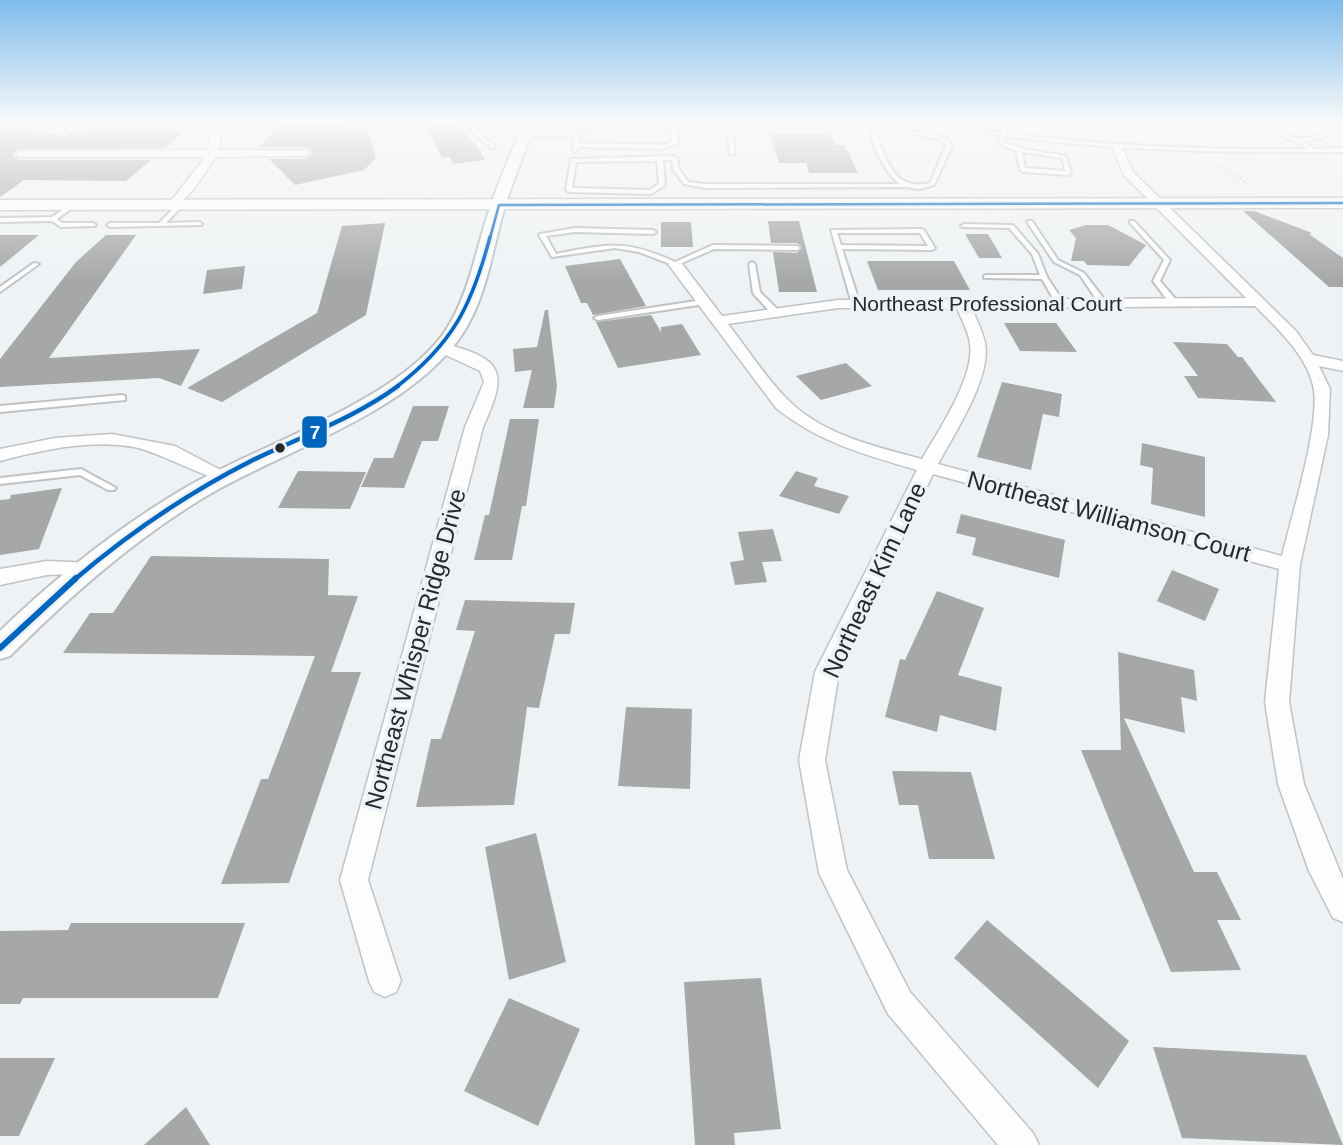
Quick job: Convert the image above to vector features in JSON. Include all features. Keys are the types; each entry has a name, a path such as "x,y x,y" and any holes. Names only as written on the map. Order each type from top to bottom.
{"main road":[{"path":"0,205 1343,203"}],"street":[{"path":"177,205 198,174"},
{"path":"0,648 86,568 146,522 223,476 394,386 442,348 469,300 511,174"},
{"path":"1129,174 1291,334 1308,359 1322,389 1319,435 1290,565 1277,702 1291,784 1322,871 1343,908"},
{"name":"Northeast Williamson Court","path":"675,264 782,404 798,417 851,446 1290,565"},
{"name":"Northeast Professional Court","path":"716,321 856,304 1260,302"},
{"name":"Northeast Kim Lane","path":"963,303 978,344 977,366 956,415 927,467 827,673 812,760 833,873 899,1003 1021,1145"},
{"name":"Northeast Whisper Ridge Drive","path":"385,981 354,880 474,427 493,389 493,375 486,364 442,348"},
{"path":"1308,359 1343,366"},
{"path":"0,455 79,441 123,440 160,448 223,476"},
{"path":"0,577 47,568 86,568"}],"lane":[{"path":"571,174 569,190 651,191 662,185 661,174"},
{"path":"680,174 686,183 705,186 922,188 932,184 936,174"},
{"path":"892,174 903,186"},
{"path":"0,220 53,219 73,205"},
{"path":"161,224 177,205"},
{"path":"53,219 61,225 93,225"},
{"path":"1030,222 1056,261 1082,274 1103,303"},
{"path":"1132,222 1167,260 1156,281 1174,303"},
{"path":"110,225 198,224"},
{"path":"964,226 1011,226 1035,254 1044,277 1060,303"},
{"path":"653,232 575,230 542,235 554,256 617,245 643,248 675,264 713,247 797,248"},
{"path":"597,230 617,245"},
{"path":"838,247 932,248 922,231 833,231 838,247 856,304"},
{"path":"0,290 36,264"},
{"path":"752,264 757,293 775,313"},
{"path":"986,277 1044,277"},
{"path":"598,318 702,302"},
{"path":"0,409 122,398"},
{"path":"0,481 15,477 81,472 111,488"}],"building":[{"path":"0,174 134,174 126,181 24,180 0,197"},
{"path":"284,174 344,174 295,185"},
{"path":"1243,211 1254,211 1312,233 1309,234 1343,258 1343,287 1329,287"},
{"path":"768,221 799,221 817,292 779,292 773,252 797,253 802,247 797,243 771,243"},
{"path":"661,222 691,222 693,247 661,247"},
{"path":"385,223 366,315 222,402 187,388 317,313 342,226"},
{"path":"1086,225 1108,225 1146,245 1129,266 1087,265 1084,261 1071,261 1076,238 1069,230"},
{"path":"965,234 988,234 1002,258 979,258"},
{"path":"0,235 39,235 0,267"},
{"path":"106,235 136,235 49,358 200,349 181,386 159,378 0,387 0,359 76,262"},
{"path":"620,259 646,306 593,315 587,303 581,303 565,266"},
{"path":"867,261 954,261 970,290 878,290"},
{"path":"245,266 242,289 203,294 207,270"},
{"path":"545,310 548,310 557,386 554,408 523,408 532,370 515,372 513,349 537,347"},
{"path":"651,315 661,332 661,327 682,324 701,355 618,368 596,322"},
{"path":"1004,323 1056,323 1077,352 1020,351"},
{"path":"1173,342 1227,344 1238,357 1242,357 1276,402 1198,398 1184,376 1198,376"},
{"path":"846,363 872,386 821,400 796,376"},
{"path":"1002,382 1062,394 1059,417 1043,414 1031,470 977,457"},
{"path":"413,406 449,406 438,441 422,441 404,488 361,487 374,458 393,458"},
{"path":"510,419 539,419 526,506 522,506 512,560 474,560 485,515 489,515"},
{"path":"1142,443 1205,457 1205,517 1151,504 1153,468 1140,465"},
{"path":"298,471 366,472 350,509 278,508"},
{"path":"796,471 818,478 814,486 849,496 839,514 779,496"},
{"path":"62,488 39,549 0,555 0,500 10,499 11,495"},
{"path":"961,514 1065,540 1059,578 972,555 976,538 956,533"},
{"path":"773,529 782,561 762,562 767,582 735,585 730,562 744,560 738,532"},
{"path":"151,556 329,559 328,595 358,596 331,672 361,672 289,883 221,884 261,779 268,779 315,656 63,653 90,613 113,613"},
{"path":"1172,570 1219,589 1205,621 1157,601"},
{"path":"937,591 984,608 958,675 1002,687 996,731 940,715 937,732 885,717 900,659 905,660"},
{"path":"465,600 575,603 570,634 555,634 539,708 527,707 514,805 416,807 431,739 441,739 475,631 456,630"},
{"path":"1118,652 1194,670 1197,701 1181,697 1185,733 1124,718 1194,872 1217,872 1241,920 1217,920 1241,970 1171,972 1081,750 1121,750"},
{"path":"626,707 692,709 690,789 618,786"},
{"path":"892,771 971,772 995,859 929,859 918,805 899,805"},
{"path":"536,833 566,962 509,980 485,847"},
{"path":"987,920 1129,1041 1098,1088 954,958"},
{"path":"71,923 245,923 218,998 23,998 20,1004 0,1004 0,931 68,930"},
{"path":"761,978 781,1129 734,1133 735,1145 695,1145 684,982"},
{"path":"509,998 580,1029 538,1126 464,1091"},
{"path":"1153,1047 1306,1055 1343,1145 1182,1138"},
{"path":"0,1058 55,1058 19,1136 0,1136"},
{"path":"186,1107 210,1145 144,1145"}],"transit line":[{"name":"7","path":"0,648 78,577 163,513 223,476 367,405 394,389 419,369 442,347 463,316 478,280 499,205 1343,203"}]}
